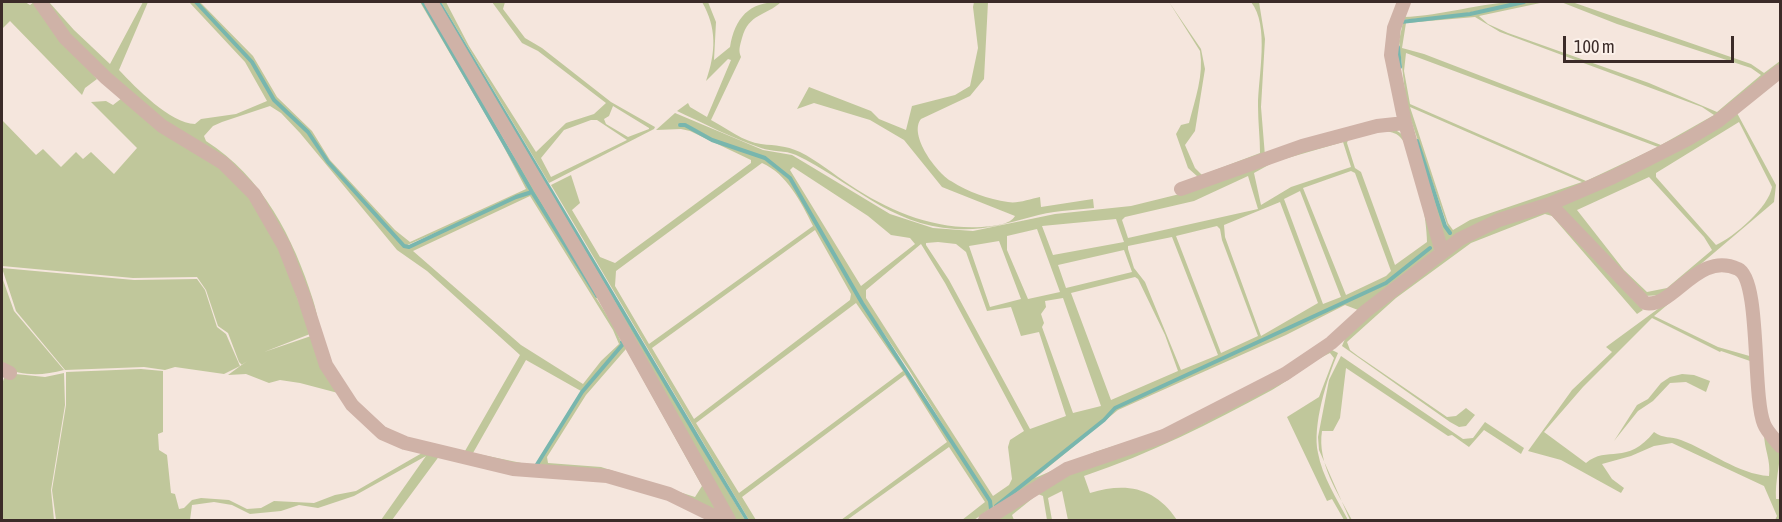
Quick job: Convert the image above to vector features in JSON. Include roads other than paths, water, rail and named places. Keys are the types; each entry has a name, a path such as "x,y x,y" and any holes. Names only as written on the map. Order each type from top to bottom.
{"street":[{"path":"40,2 65,38 106,78 168,130 223,163 254,194 284,246 304,297 326,365 352,405 382,433 405,443 513,469 607,476 669,494 722,520"},
{"path":"431,2 606,299 729,520"},
{"path":"1404,2 1394,28 1390,55 1405,123 1442,252"},
{"path":"985,520 1067,469 1164,436 1285,374 1331,343 1366,311 1442,252 1480,228 1550,204 1613,177 1688,139 1718,121 1780,70"},
{"path":"1181,189 1302,146 1377,126 1405,123"},
{"path":"1550,204 1645,303 1658,303 1689,277 1703,270 1730,267 1739,269 1745,275 1752,295 1756,387 1760,410 1764,426 1780,446"}],"water":[{"path":"438,2 441,2 749,520 745,520 702,449"}],"waterway":[{"path":"196,2 252,62 274,100 308,132 328,162 404,246 409,247 516,197 532,192"},
{"path":"423,2 532,192 597,296"},
{"path":"1401,22 1470,14 1524,2"},
{"path":"1398,47 1400,67"},
{"path":"680,125 685,125 712,140 765,158 790,178 862,303 990,501 991,509"},
{"path":"1417,141 1445,226 1450,233"},
{"path":"996,506 1104,420 1115,408 1386,283 1430,248"},
{"path":"536,466 582,392 623,344 622,342"}]}
